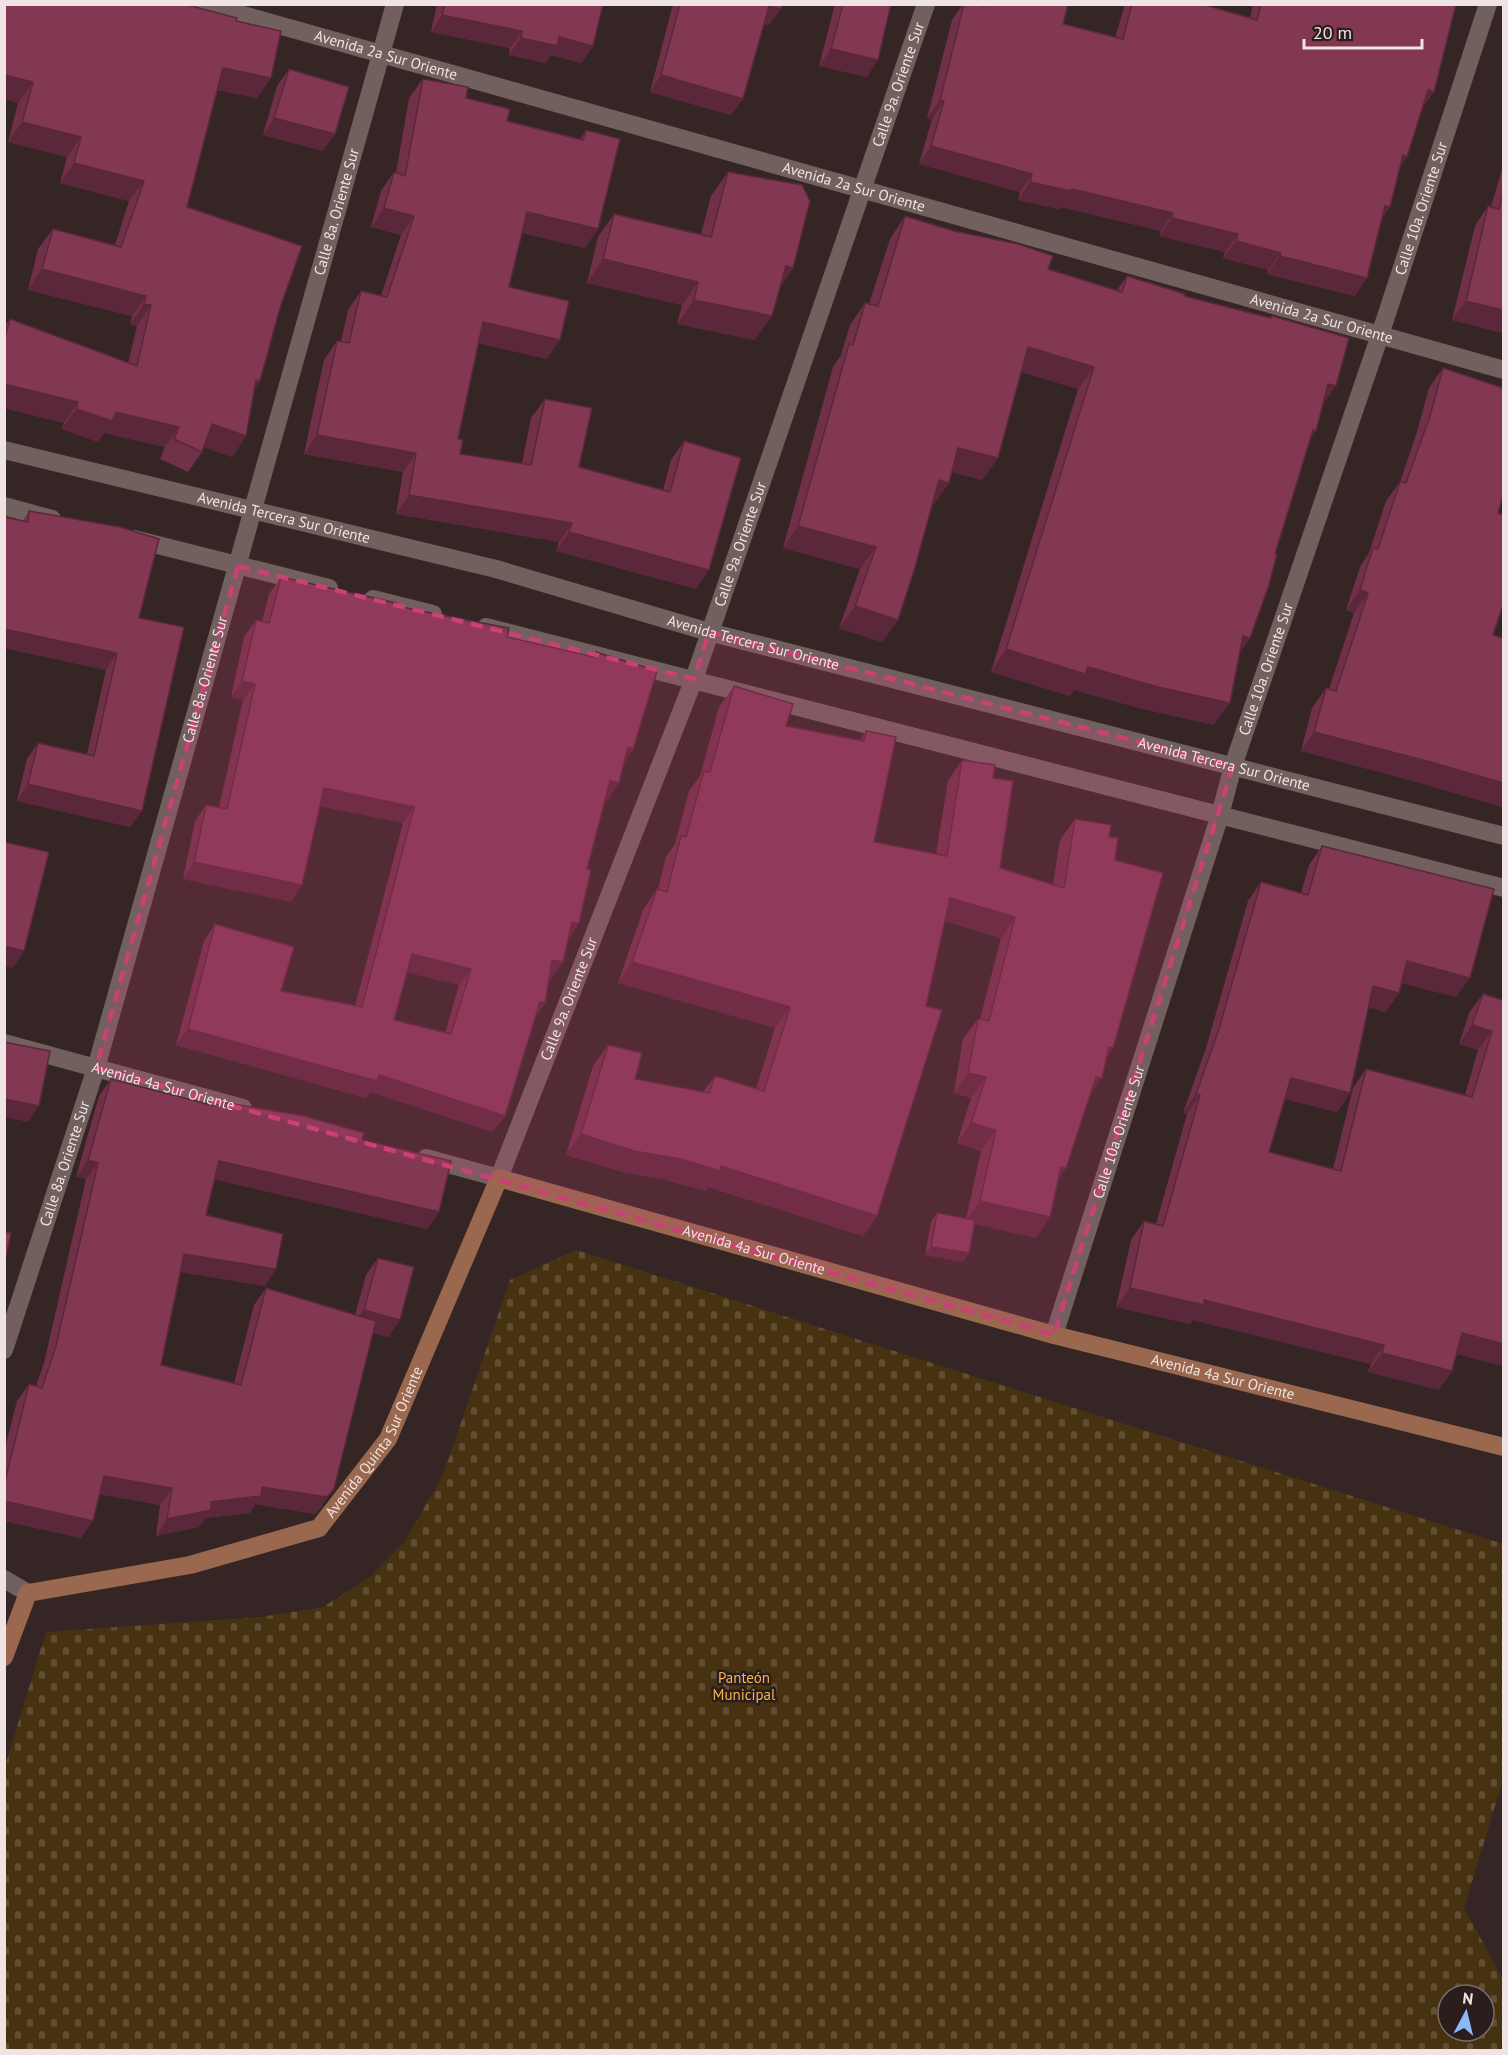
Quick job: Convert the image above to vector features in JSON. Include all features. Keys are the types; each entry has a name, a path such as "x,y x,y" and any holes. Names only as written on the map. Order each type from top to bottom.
{"street":[{"name":"Avenida 2a Sur Oriente","path":"204,4 1503,370"},
{"name":"Calle 8a. Oriente Sur","path":"4,1350 96,1068 394,4"},
{"name":"Calle 9a. Oriente Sur","path":"499,1178 694,679 926,4"},
{"name":"Calle 10a. Oriente Sur","path":"1054,1335 1220,815 1233,766 1380,334 1488,4"},
{"name":"Avenida Tercera Sur Oriente","path":"4,450 496,569 709,632 1503,836"},
{"path":"4,506 71,524"},
{"path":"116,535 694,679 1503,888"},
{"name":"Avenida 4a Sur Oriente","path":"4,1043 257,1112"},
{"name":"Avenida 4a Sur Oriente","path":"407,1153 1054,1335 1503,1447"},
{"name":"Avenida Quinta Sur Oriente","path":"28,1593 190,1565 319,1528 388,1439 499,1178"},
{"path":"4,1579 28,1593 4,1657"}],"highlighted area":[{"path":"238,566 694,679 709,632 1233,766 1054,1335 96,1068"}],"green space":[{"name":"Panteón Municipal","path":"576,1250 1503,1544 1503,1780 1464,1908 1503,1979 1503,2042 1500,2050 5,2050 5,1766 46,1632 260,1617 323,1607 370,1577 405,1541 443,1475 510,1280"}],"building":[{"path":"4,4 184,4 237,18 236,21 281,31 271,78 223,68 187,207 302,246 280,308 260,381 256,380 246,436 212,424 202,452 174,439 179,427 116,412 112,421 76,409 78,402 4,384 4,341 10,319 137,366 151,305 144,304 146,296 42,269 53,229 121,247 144,181 74,163 81,137 22,122 33,82 4,75"},
{"path":"445,4 603,4 593,46 559,37 557,46 521,38 522,31 442,15"},
{"path":"680,4 782,4 781,9 769,6 743,99 661,75"},
{"path":"843,4 891,4 878,60 831,49"},
{"path":"964,4 984,6 985,4 1068,4 1063,24 1123,39 1132,4 1202,4 1257,20 1261,4 1456,4 1434,92 1428,90 1407,157 1403,155 1390,207 1385,206 1367,278 1280,256 1281,253 1236,241 1238,234 1172,218 1173,213 1072,189 1072,191 1030,182 1032,174 931,146 944,101 940,100"},
{"path":"289,69 349,87 335,134 274,118"},
{"path":"423,79 468,87 466,98 510,109 507,121 583,140 586,130 620,139 598,229 527,212 509,287 569,301 560,340 483,322 458,439 463,440 460,454 531,465 545,399 592,408 579,467 670,492 684,441 741,458 709,570 569,532 572,523 409,495 416,453 317,435 337,341 349,343 361,291 387,297 414,216 384,208 394,172 405,176"},
{"path":"728,172 802,185 810,201 793,268 786,266 772,316 694,300 698,282 603,259 614,214 711,237"},
{"path":"1503,193 1503,310 1466,301 1488,206 1499,209"},
{"path":"905,216 954,231 1018,244 1053,256 1048,269 1122,292 1127,276 1185,294 1184,296 1271,318 1272,316 1349,338 1336,386 1328,384 1316,431 1313,430 1275,554 1277,554 1269,585 1250,638 1243,636 1230,703 1158,687 1088,667 1085,674 1006,649 1094,367 1028,347 998,458 958,448 949,483 939,480 898,620 855,606 876,547 798,526 849,344 853,345 865,303 878,306"},
{"path":"1443,368 1503,388 1503,496 1498,513 1503,515 1503,605 1493,635 1503,638 1503,783 1314,732 1326,688 1336,691 1368,593 1360,590 1373,547 1378,549 1400,482 1406,483 1430,416"},
{"path":"29,511 120,527 159,539 139,618 184,627 142,811 28,784 38,743 94,756 117,653 4,629 4,517 28,522"},
{"path":"281,577 397,603 396,606 509,628 507,637 594,657 596,652 657,671 633,749 628,747 619,783 610,781 587,869 591,870 579,923 572,922 563,962 552,960 545,1003 540,1002 505,1116 379,1075 377,1081 188,1029 215,924 294,947 281,991 362,1007 414,807 324,788 302,885 194,862 206,805 227,809 255,684 242,681 256,620 269,623","holes":["412,954 471,969 451,1034 394,1020"]},
{"path":"734,686 793,704 786,726 864,741 866,731 896,737 874,842 947,856 962,760 995,765 993,778 1013,781 1000,868 1064,888 1075,819 1111,825 1109,837 1118,838 1115,860 1163,873 1113,1048 1109,1047 1102,1078 1096,1077 1066,1168 1061,1167 1050,1217 980,1201 996,1130 971,1123 986,1077 968,1073 978,1019 989,1021 1015,917 950,898 926,1006 942,1010 877,1216 721,1166 720,1171 681,1159 634,1151 581,1134 608,1045 642,1053 635,1079 709,1093 715,1076 764,1091 790,1007 632,962 657,889 667,892 681,836 686,837 704,771 710,772"},
{"path":"4,842 49,852 24,951 4,946"},
{"path":"1322,846 1494,889 1470,978 1407,961 1399,993 1373,986 1350,1093 1291,1078 1269,1152 1341,1171 1366,1069 1472,1097 1492,1031 1472,1025 1483,994 1503,1000 1503,1344 1462,1333 1452,1371 1382,1353 1384,1345 1204,1300 1204,1305 1130,1288 1144,1221 1163,1226 1200,1095 1196,1094 1219,1029 1261,882 1308,895"},
{"path":"4,1042 50,1051 39,1106 4,1099"},
{"path":"111,1079 215,1106 216,1101 304,1116 364,1133 362,1140 451,1161 439,1212 219,1161 206,1215 283,1234 276,1269 184,1254 161,1365 241,1385 266,1288 376,1321 334,1489 327,1497 262,1487 261,1496 211,1502 211,1510 167,1519 172,1488 104,1476 93,1521 4,1501 4,1485 29,1384 42,1388 56,1346 98,1163 88,1160"},
{"path":"937,1213 975,1220 969,1253 931,1247"},
{"path":"4,1232 11,1233 4,1266"},
{"path":"378,1258 414,1267 400,1320 364,1310"}]}
